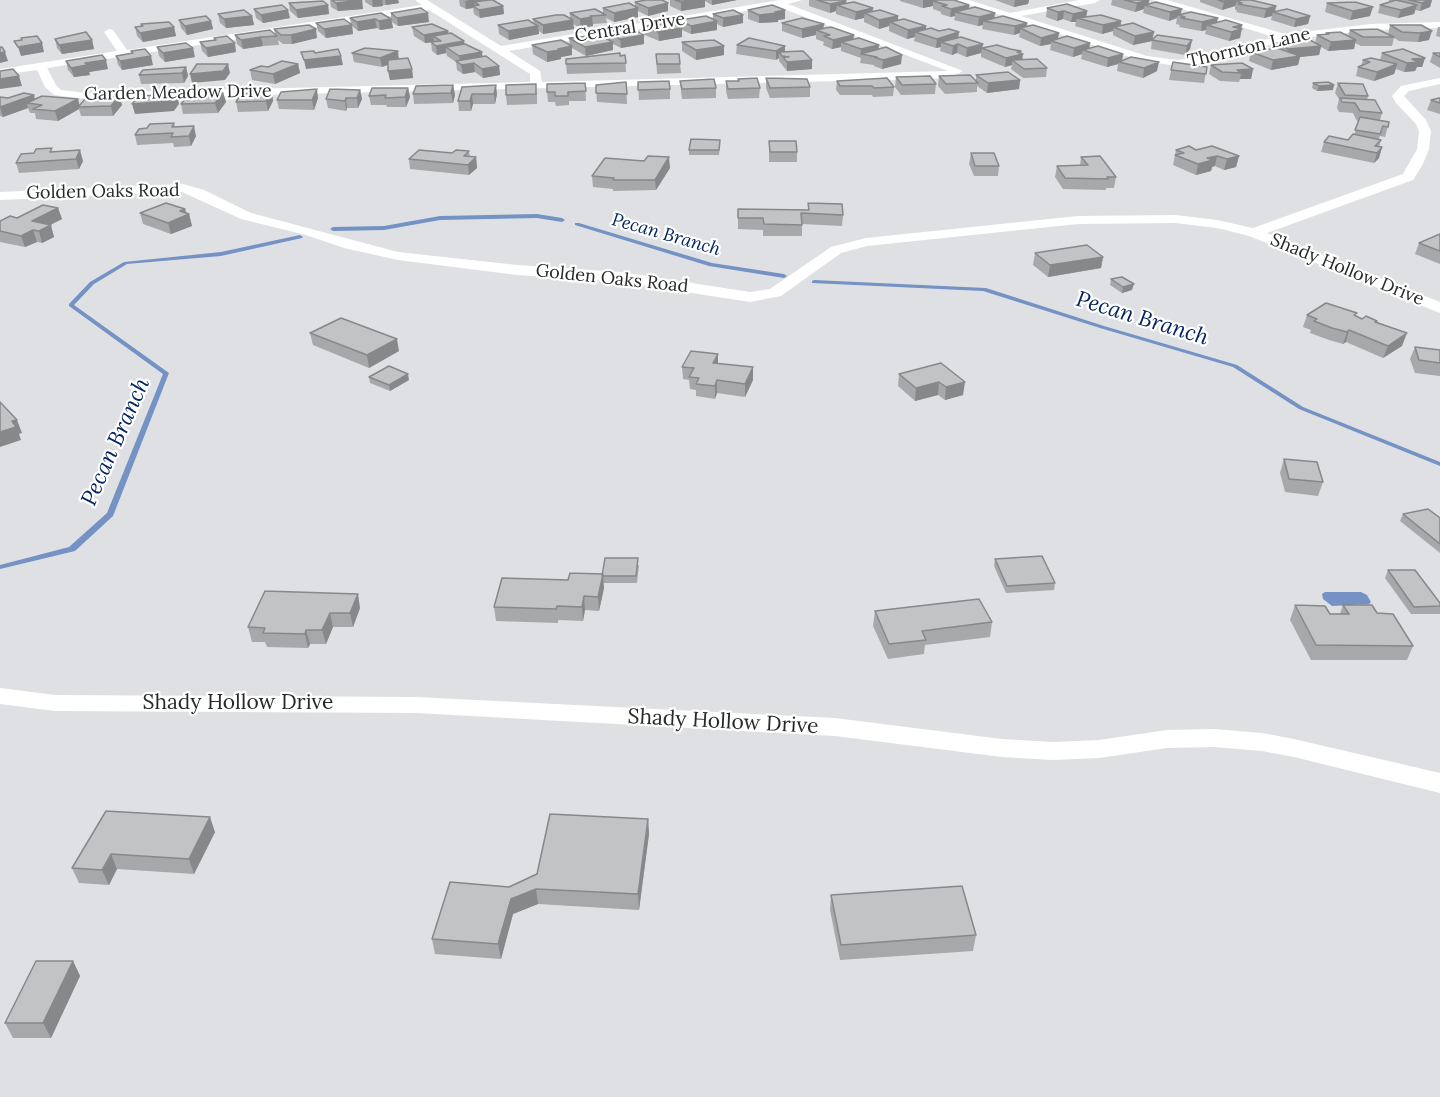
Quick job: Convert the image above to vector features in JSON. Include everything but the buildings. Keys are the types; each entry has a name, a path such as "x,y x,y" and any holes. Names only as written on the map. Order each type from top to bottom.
{"street":[{"path":"420,0 536,73 537,84"},
{"name":"Central Drive","path":"498,50 772,2 796,0"},
{"name":"Thornton Lane","path":"959,0 1146,59 1178,63 1210,59 1285,37 1371,27 1440,25"},
{"path":"1008,16 1095,0"},
{"path":"1157,0 1285,37"},
{"name":"Garden Meadow Drive","path":"41,66 54,90 70,96 334,84 537,84 735,74 926,76 950,75 957,71 772,2"},
{"path":"0,72 430,7"},
{"path":"109,32 124,53"},
{"path":"1254,233 1408,177 1420,156 1425,131 1422,123 1400,102 1398,96 1405,88 1440,81"},
{"name":"Golden Oaks Road","path":"0,196 183,188 246,216 311,232 349,245 398,256 517,270 621,277 750,297 775,293 836,250 866,242 1115,218 1198,221 1254,233"},
{"name":"Shady Hollow Drive","path":"1254,233 1440,308"},
{"name":"Shady Hollow Drive","path":"0,696 55,702 416,705 835,727 1002,748 1053,752 1099,749 1167,739 1214,738 1262,742 1294,748 1440,783"}],"water":[{"path":"1325,592 1361,592 1367,595 1371,602 1332,606 1323,599 1322,594"}],"waterway":[{"name":"Pecan Branch","path":"333,229 384,228 440,218 537,216 562,220"},
{"name":"Pecan Branch","path":"577,224 711,265 784,276"},
{"name":"Pecan Branch","path":"0,567 72,549 110,514 166,373 71,305 92,283 126,263 221,254 300,237"},
{"name":"Pecan Branch","path":"814,282 984,289 1235,366 1301,408 1440,464"}]}
